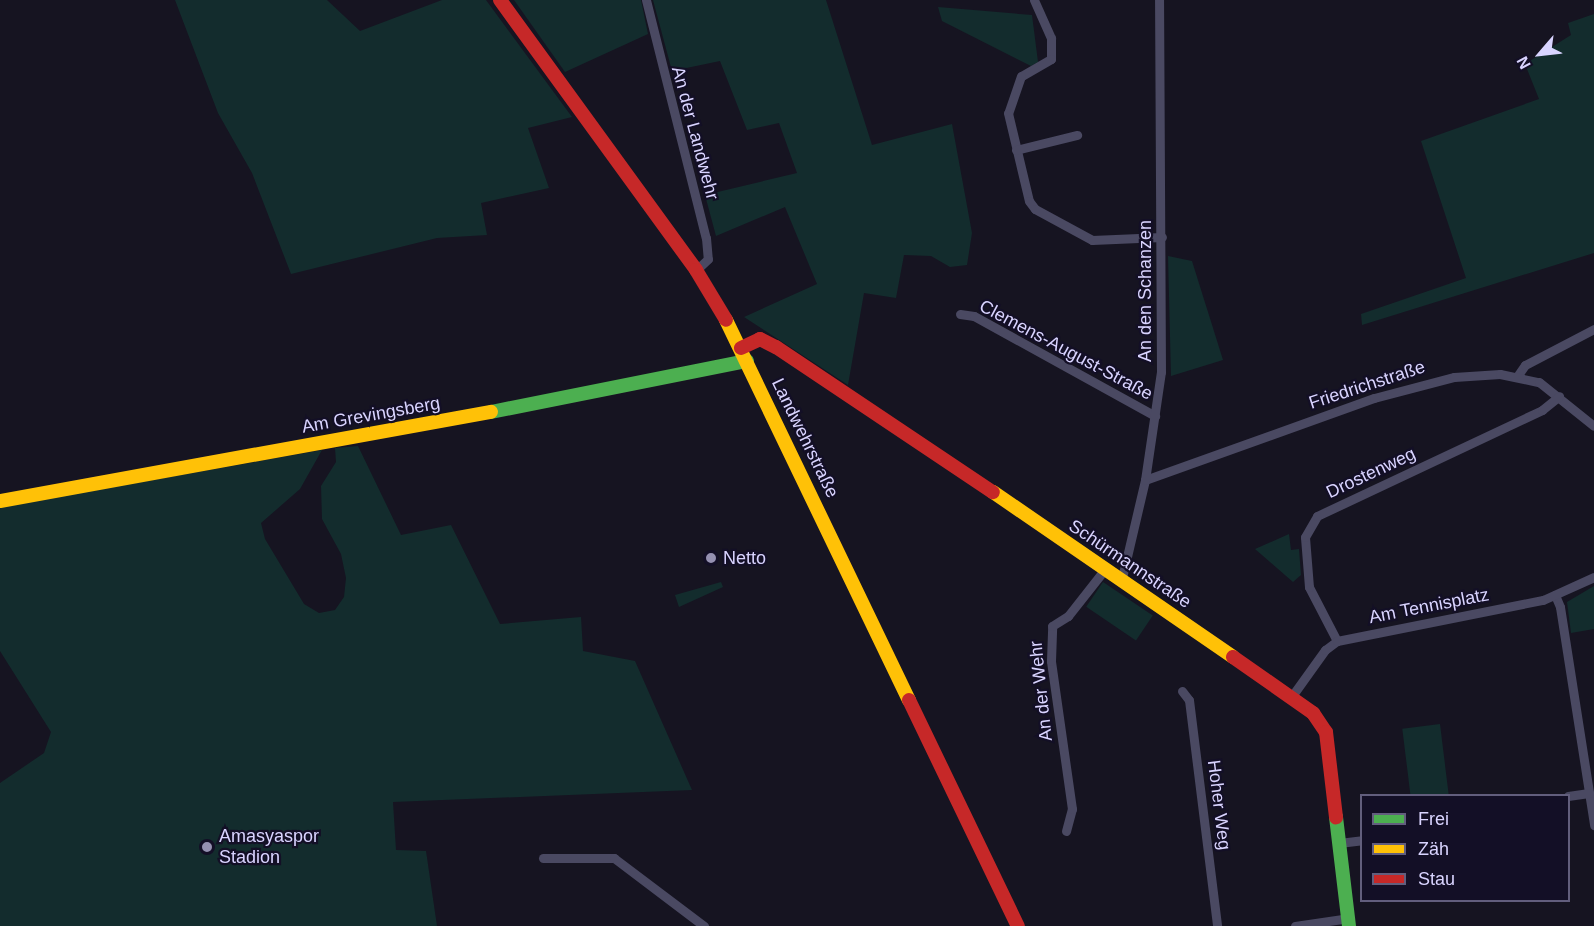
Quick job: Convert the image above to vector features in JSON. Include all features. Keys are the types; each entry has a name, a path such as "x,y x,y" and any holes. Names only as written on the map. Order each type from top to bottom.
{"street":[{"name":"Landwehrstraße","path":"500,0 696,270 741,348 1018,926"},
{"name":"An der Landwehr","path":"646,0 706,238 708,259 696,270"},
{"path":"1034,0 1053,48 1051,59 1021,76 1012,93 1008,113 1025,191 1035,209 1092,240 1162,237"},
{"name":"An den Schanzen","path":"1122,578 1145,480 1162,362 1159,0"},
{"path":"1016,150 1077,135"},
{"name":"Clemens-August-Straße","path":"960,314 974,316 1155,416"},
{"path":"1594,329 1522,367 1518,375 1539,382 1594,426"},
{"name":"Schürmannstraße","path":"741,348 760,339 776,347 1105,569 1122,578 1313,713 1326,732 1349,922"},
{"name":"Am Grevingsberg","path":"0,501 430,424 747,361"},
{"name":"Friedrichstraße","path":"1145,480 1425,382 1479,374 1518,375"},
{"name":"Drostenweg","path":"1337,642 1309,586 1305,537 1317,516 1542,410 1559,396"},
{"name":"An der Wehr","path":"1066,831 1071,809 1051,661 1052,626 1068,616 1105,569"},
{"name":"Am Tennisplatz","path":"1337,642 1555,595 1594,577"},
{"path":"1555,595 1560,606 1589,793 1593,805 1594,825"},
{"path":"1292,696 1325,650 1337,642"},
{"name":"Hoher Weg","path":"1182,691 1189,700 1217,926"},
{"path":"1570,796 1589,793"},
{"path":"1339,843 1360,840"},
{"path":"543,858 614,858 705,926"},
{"path":"1295,926 1349,922"}],"green space":[{"path":"175,0 327,0 360,31 442,0 486,0 572,117 528,128 549,188 481,203 487,235 437,238 291,274 252,173 218,113"},
{"path":"514,0 641,0 648,34 565,72"},
{"path":"653,0 826,0 872,145 952,124 972,233 967,265 950,267 931,256 904,255 896,298 864,293 848,385 744,317 817,284 785,207 716,236 705,195 797,173 779,123 747,130 720,61 672,71"},
{"path":"938,7 1032,15 1038,62 1031,66 942,21"},
{"path":"1594,14 1594,253 1362,325 1361,314 1466,278 1421,141 1539,99 1525,64 1571,35 1568,23"},
{"path":"1168,256 1192,261 1223,360 1171,376"},
{"path":"358,446 401,535 451,525 500,624 581,617 583,651 635,661 692,790 393,802 396,850 426,851 437,926 0,926 0,783 44,753 51,732 0,651 0,507 322,450 300,489 261,523 265,539 304,604 319,613 335,610 344,597 346,578 341,554 322,519 321,486 336,462 335,448"},
{"path":"1289,534 1291,550 1299,549 1301,575 1293,582 1255,549"},
{"path":"721,582 723,587 679,607 675,595"},
{"path":"1103,582 1153,616 1136,640 1086,607"},
{"path":"1594,586 1594,629 1571,633 1567,602"},
{"path":"1440,724 1449,794 1410,794 1402,729"}],"traffic: fast":[{"path":"491,412 747,361"},
{"path":"1336,817 1349,926"}],"traffic: slow":[{"path":"726,320 909,700"},
{"path":"0,501 491,412"},
{"path":"993,492 1233,657"}],"traffic: jam":[{"path":"500,0 696,270 726,320"},
{"path":"741,348 760,339 776,347 993,492"},
{"path":"1233,657 1313,713 1326,732 1336,817"},
{"path":"909,700 1018,926"}],"place":[{"name":"Netto","path":"711,558"},
{"name":"Amasyaspor Stadion","path":"207,847"}]}
